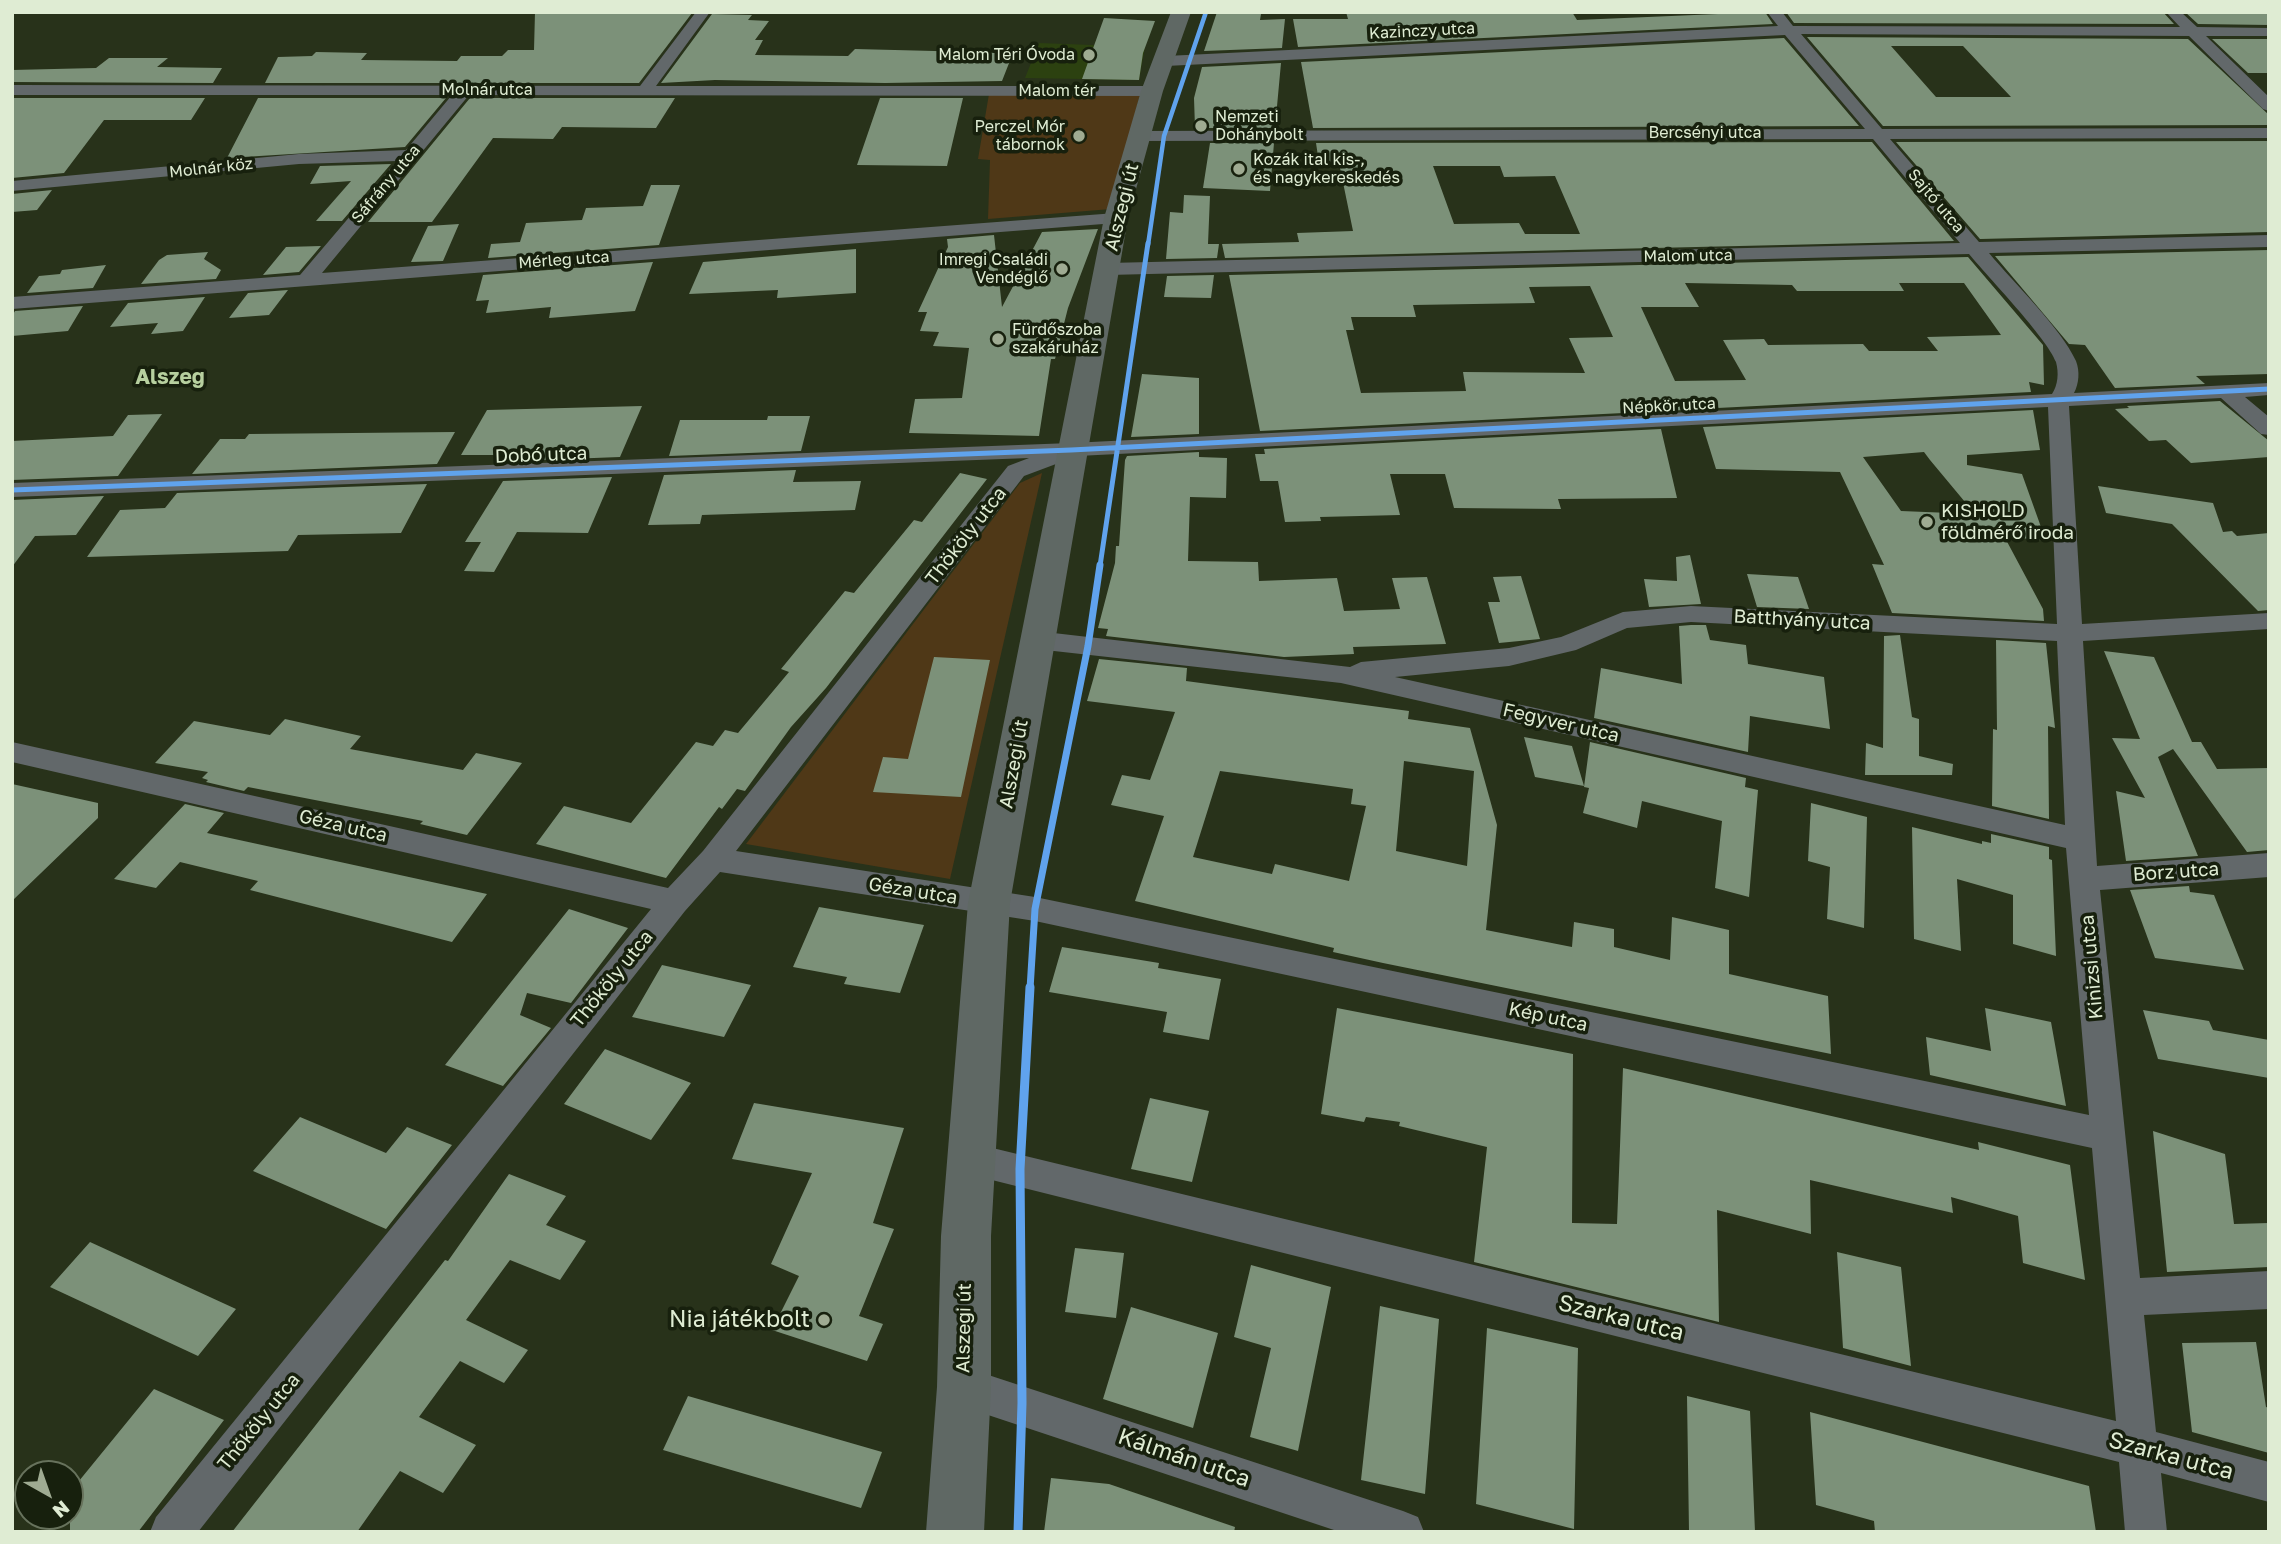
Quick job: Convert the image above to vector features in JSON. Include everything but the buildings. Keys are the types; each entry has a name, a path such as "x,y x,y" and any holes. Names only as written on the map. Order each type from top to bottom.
{"main road":[{"name":"Alszegi út","path":"955,1532 964,1387 966,1236 989,903 1116,218 1181,12"}],"street":[{"path":"645,90 703,12"},
{"name":"Sajtó utca","path":"1774,12 2026,306 2066,362 2068,385 2058,401"},
{"path":"2173,12 2269,106"},
{"name":"Kazinczy utca","path":"1159,76 1790,30 2269,32"},
{"name":"Malom tér","path":"962,92 1159,76"},
{"name":"Molnár utca","path":"12,90 962,92"},
{"name":"Sáfrány utca","path":"307,279 465,90"},
{"name":"Bercsényi utca","path":"1141,136 2269,132"},
{"name":"Molnár köz","path":"12,186 299,159 410,155"},
{"name":"Mérleg utca","path":"12,303 1116,218"},
{"name":"Malom utca","path":"1108,269 2269,241"},
{"name":"Népkör utca","path":"1071,450 2269,389"},
{"path":"2227,392 2269,429"},
{"name":"Kinizsi utca","path":"2058,401 2080,840 2147,1532"},
{"name":"Dobó utca","path":"12,490 1071,450"},
{"name":"Thököly utca","path":"171,1532 674,902 713,859 1017,471 1071,450"},
{"name":"Batthyány utca","path":"1341,674 1509,657 1567,644 1623,620 1691,614 2069,633 2269,621"},
{"name":"Fegyver utca","path":"1036,640 1341,674 2080,840"},
{"name":"Géza utca","path":"12,752 674,902"},
{"name":"Géza utca","path":"713,859 989,903"},
{"name":"Borz utca","path":"2084,879 2269,865"},
{"name":"Kép utca","path":"989,903 1169,936 2107,1135"},
{"name":"Szarka utca","path":"972,1158 2139,1447 2269,1482"},
{"path":"2124,1297 2269,1290"},
{"name":"Kálmán utca","path":"964,1387 1403,1532"}],"shaded area":[{"name":"Malom Téri Óvoda","path":"1039,43 1145,47 1139,80 1025,78"},
{"path":"989,94 1140,94 1111,209 988,219 990,160 978,159"},
{"path":"1042,473 950,879 746,844 1020,483"}],"cycle path":[{"path":"1018,1532 1022,1403 1020,1169 1035,909 1088,646 1164,136 1206,12"},
{"path":"12,490 1071,450 2269,389"}],"place":[{"name":"Malom Téri Óvoda","path":"1089,55"},
{"name":"Nemzeti Dohánybolt","path":"1201,126"},
{"name":"Perczel Mór tábornok","path":"1079,136"},
{"name":"Kozák ital kis-, és nagykereskedés","path":"1239,169"},
{"name":"Imregi Családi Vendéglő","path":"1062,269"},
{"name":"Fürdőszoba szakáruház","path":"998,339"},
{"name":"KISHOLD földmérő iroda","path":"1927,522"},
{"name":"Nia játékbolt","path":"824,1320"}],"district":[{"name":"Alszeg","path":"170,377"}]}
